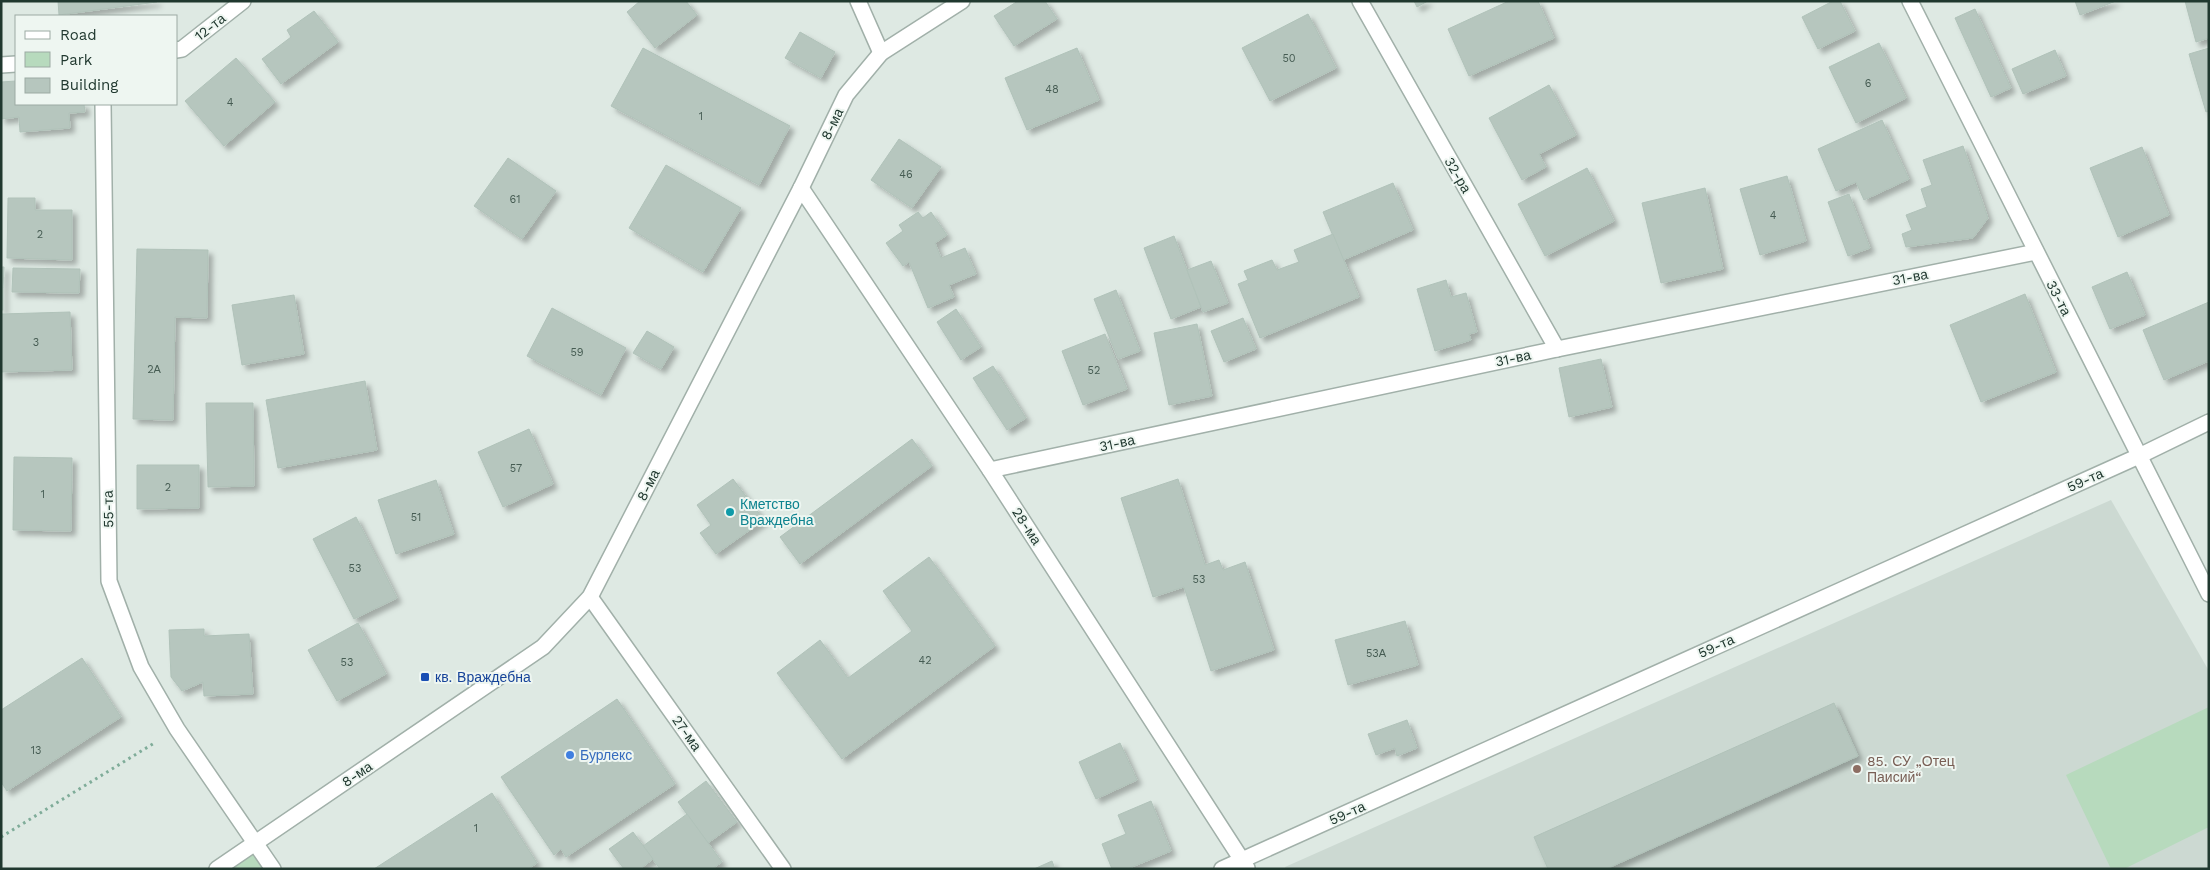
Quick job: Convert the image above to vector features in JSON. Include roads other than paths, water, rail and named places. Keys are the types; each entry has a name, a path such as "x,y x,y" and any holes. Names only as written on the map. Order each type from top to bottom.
{"street":[{"name":"12-та","path":"178,51 243,1"},
{"path":"858,1 881,53"},
{"name":"8-ма","path":"218,869 543,647 590,597 801,188 846,95 881,53 962,1"},
{"name":"32-ра","path":"1360,1 1557,348"},
{"name":"33-та","path":"1910,1 2209,594"},
{"path":"1,65 15,64"},
{"name":"55-та","path":"103,105 109,581 141,667 178,729 273,869"},
{"name":"28-ма","path":"801,188 990,470 1245,864"},
{"name":"31-ва","path":"990,470 1557,348 2036,252"},
{"name":"59-та","path":"1222,869 1245,864 2139,456 2209,422"},
{"name":"27-ма","path":"590,597 783,869"}],"place":[{"name":"Кметство Враждебна","path":"730,512"},
{"name":"кв. Враждебна","path":"425,677"},
{"name":"Бурлекс","path":"570,755"},
{"name":"85. СУ „Отец Паисий“","path":"1857,769"}]}
